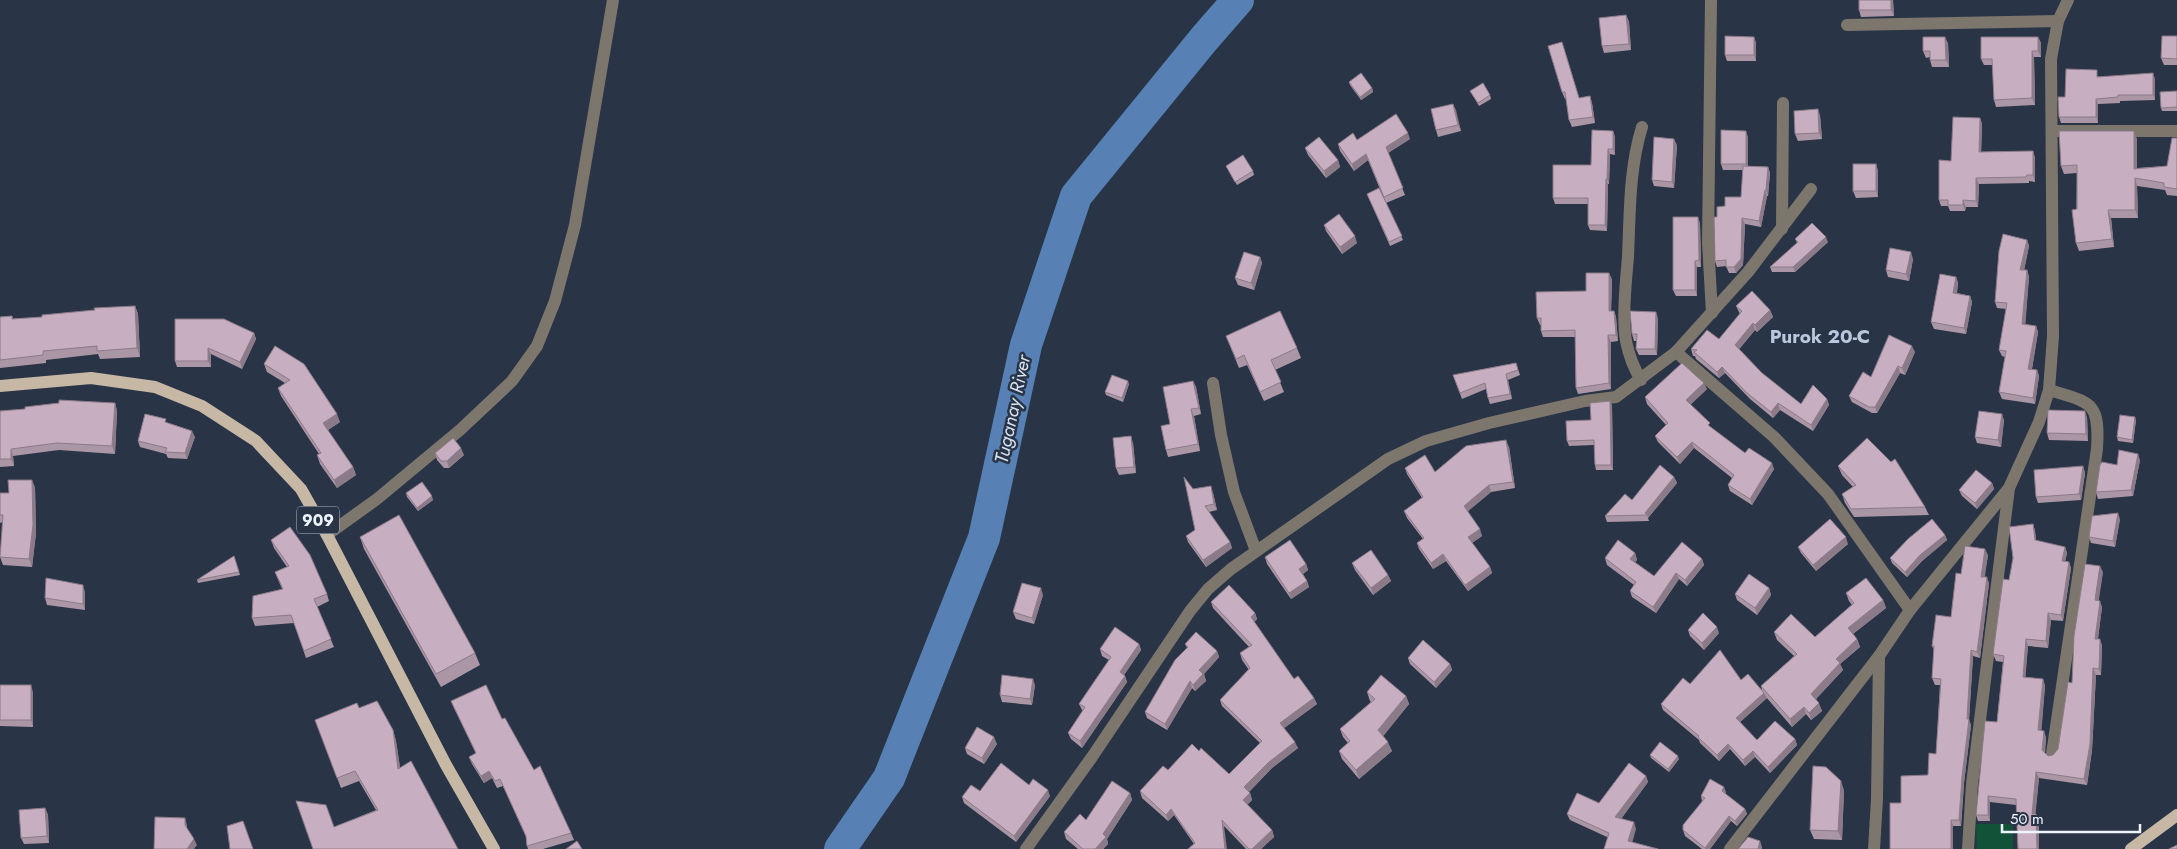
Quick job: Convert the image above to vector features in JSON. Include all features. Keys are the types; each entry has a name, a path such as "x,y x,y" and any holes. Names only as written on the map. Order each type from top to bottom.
{"main road":[{"name":"909","path":"0,386 91,378 156,387 202,406 256,441 301,489 327,535 446,765 494,849"},
{"path":"2131,849 2177,815"}],"street":[{"path":"327,535 377,499 460,430 512,381 537,346 555,302 575,225 613,0"},
{"path":"1711,0 1708,243 1712,313"},
{"path":"1730,849 1879,656 1910,610 2009,488 2040,422 2049,390 2053,336 2051,59 2058,22 2068,0"},
{"path":"1847,25 2058,22"},
{"path":"1782,229 1783,103"},
{"path":"1641,380 1632,364 1626,339 1626,320 1632,175 1636,145 1642,127"},
{"path":"2052,131 2177,131"},
{"path":"1026,849 1092,757 1190,611 1208,589 1231,569 1388,460 1426,442 1534,412 1584,401 1616,397 1676,352 1748,272 1811,189"},
{"path":"1676,352 1774,437 1828,494 1910,610"},
{"path":"1213,383 1221,435 1234,492 1256,551"},
{"path":"2049,390 2085,401 2097,414 2098,426 2097,449 2052,754"},
{"path":"1968,849 1972,784 2009,488"},
{"path":"1874,849 1877,799 1879,656"}],"green space":[{"path":"1976,824 2013,824 2013,849 1977,849"}],"building":[{"path":"1859,0 1891,0 1891,10 1859,10"},
{"path":"1626,15 1629,44 1602,46 1599,18"},
{"path":"1725,36 1754,37 1754,55 1725,55"},
{"path":"2162,36 2177,36 2177,59 2161,58"},
{"path":"1923,37 1945,37 1946,60 1930,60 1930,51 1923,51"},
{"path":"1981,37 2038,37 2038,51 2032,51 2032,98 1994,100 1992,59 1981,59"},
{"path":"1562,42 1579,98 1590,96 1593,117 1569,120 1565,92 1562,92 1548,46"},
{"path":"2066,69 2097,70 2097,77 2153,73 2153,95 2118,95 2118,97 2096,99 2096,117 2059,117 2058,97 2065,97"},
{"path":"1361,73 1372,88 1360,97 1349,82"},
{"path":"1483,83 1490,95 1478,103 1470,91"},
{"path":"2177,91 2177,107 2161,108 2160,92"},
{"path":"1453,104 1458,125 1436,130 1431,109"},
{"path":"1818,109 1819,133 1795,134 1794,111"},
{"path":"1396,114 1408,133 1386,147 1403,188 1384,197 1366,154 1352,164 1338,144 1353,133 1357,140"},
{"path":"1953,117 1980,118 1979,152 2033,151 2033,175 2027,175 2026,177 1976,178 1976,201 1963,200 1963,205 1948,205 1948,200 1939,200 1939,160 1951,161"},
{"path":"1592,130 1613,131 1613,149 1608,149 1605,225 1588,225 1588,198 1553,198 1553,165 1591,165"},
{"path":"1721,130 1746,131 1746,164 1721,164"},
{"path":"2059,131 2134,131 2134,169 2167,166 2172,138 2177,138 2177,189 2164,187 2164,183 2135,178 2135,210 2108,210 2112,239 2076,243 2072,210 2077,209 2077,165 2061,166"},
{"path":"1319,137 1338,160 1324,171 1305,148"},
{"path":"1654,137 1674,139 1672,182 1652,180"},
{"path":"1243,155 1253,171 1235,182 1226,166"},
{"path":"1853,164 1876,164 1876,191 1853,191"},
{"path":"1743,166 1768,167 1766,190 1759,221 1742,218 1741,259 1734,267 1726,267 1726,260 1715,261 1714,217 1717,217 1717,207 1725,206 1725,197 1741,197"},
{"path":"1379,188 1402,236 1389,242 1367,194"},
{"path":"1339,214 1355,236 1340,247 1324,225"},
{"path":"1673,217 1698,217 1699,260 1695,261 1695,290 1673,290"},
{"path":"1812,223 1826,237 1793,267 1770,267 1798,242 1795,239"},
{"path":"2003,234 2027,240 2020,270 2027,270 2022,324 2036,326 2028,369 2037,370 2033,398 1999,392 2006,351 1999,350 2007,303 1995,302 1999,251"},
{"path":"1890,248 1911,252 1906,274 1886,270"},
{"path":"1244,252 1260,257 1251,283 1235,278"},
{"path":"1586,273 1609,273 1609,311 1614,311 1616,335 1608,335 1609,383 1576,388 1575,330 1541,331 1541,318 1537,318 1536,292 1586,291"},
{"path":"1940,274 1956,277 1953,293 1970,296 1964,328 1931,322"},
{"path":"1752,291 1770,310 1755,325 1753,323 1735,345 1762,373 1801,404 1813,385 1827,399 1811,425 1778,403 1771,412 1747,393 1722,367 1717,372 1694,352 1697,350 1691,349 1707,330 1719,339 1742,311 1736,306"},
{"path":"135,306 137,348 97,351 97,346 43,351 43,355 0,360 0,317 12,316 12,319 42,317 42,315 95,310 94,308"},
{"path":"1280,311 1297,348 1271,360 1281,382 1260,392 1244,355 1236,359 1226,336"},
{"path":"1630,311 1656,312 1655,349 1636,349 1637,334 1632,334"},
{"path":"175,319 224,319 254,333 240,362 208,348 208,361 175,361"},
{"path":"1889,335 1912,346 1902,368 1898,366 1875,407 1869,407 1849,396 1863,372 1871,377"},
{"path":"275,346 304,364 337,414 323,423 353,467 334,480 317,455 321,453 278,388 290,380 264,364"},
{"path":"1516,363 1518,370 1506,374 1510,394 1488,398 1485,383 1460,393 1453,375"},
{"path":"1682,363 1704,383 1686,400 1710,423 1708,425 1745,453 1749,448 1772,463 1750,499 1728,485 1734,475 1692,442 1677,457 1655,436 1668,423 1645,397"},
{"path":"1112,375 1128,381 1122,398 1105,392"},
{"path":"1193,381 1199,408 1191,409 1198,444 1166,450 1161,426 1170,424 1163,387"},
{"path":"59,400 115,403 112,446 57,443 11,449 11,459 0,459 0,411 59,403"},
{"path":"1610,401 1611,465 1595,465 1594,440 1567,441 1566,421 1591,420 1590,403"},
{"path":"2048,410 2085,411 2086,434 2047,433"},
{"path":"1979,411 2002,414 1998,440 1975,437"},
{"path":"145,414 166,419 165,422 192,431 185,453 165,452 167,448 138,441"},
{"path":"2120,415 2135,417 2132,440 2117,437"},
{"path":"1131,436 1134,467 1116,468 1113,438"},
{"path":"453,438 461,448 447,461 441,461 435,453"},
{"path":"1867,438 1891,462 1895,459 1925,507 1851,509 1842,494 1856,485 1838,466"},
{"path":"1506,440 1513,482 1489,485 1464,506 1480,529 1468,537 1490,567 1465,585 1443,554 1431,563 1417,543 1424,538 1404,511 1423,497 1405,468 1425,455 1435,472 1466,446"},
{"path":"2119,450 2138,454 2131,490 2096,492 2100,465 2102,462 2117,465"},
{"path":"1660,465 1674,477 1645,513 1647,515 1605,516 1625,494 1632,500"},
{"path":"2083,466 2079,494 2036,497 2034,470"},
{"path":"1976,470 1992,483 1975,503 1959,490"},
{"path":"1184,477 1193,489 1211,486 1214,504 1205,506 1230,542 1203,560 1186,536 1195,530"},
{"path":"8,480 32,480 33,525 29,559 0,557 3,515 0,515 0,493 9,493"},
{"path":"422,482 432,496 417,508 406,493"},
{"path":"2118,513 2113,541 2089,537 2092,516"},
{"path":"399,515 475,653 436,674 360,537"},
{"path":"1830,519 1846,537 1813,565 1798,547"},
{"path":"1932,519 1945,535 1920,555 1905,572 1890,558 1908,539"},
{"path":"2033,524 2035,540 2065,547 2062,561 2069,562 2061,615 2048,613 2046,641 2026,639 2023,677 2043,679 2038,730 2044,731 2042,750 2048,756 2053,755 2058,749 2068,682 2072,683 2074,636 2085,564 2100,566 2095,600 2100,601 2095,639 2100,639 2099,669 2093,668 2090,744 2084,779 2036,772 2032,814 2036,814 2037,849 2018,849 2016,799 1988,796 1988,815 1976,815 1985,721 1997,722 2004,656 1993,654 2003,579 2009,580 2013,558 2009,527"},
{"path":"290,527 310,555 327,594 314,599 331,639 304,651 291,615 252,618 253,596 283,589 275,572 289,566 271,540"},
{"path":"1290,540 1306,564 1299,569 1307,581 1289,593 1265,557"},
{"path":"1618,540 1635,553 1630,559 1654,576 1682,542 1702,559 1685,580 1676,573 1653,607 1630,591 1636,582 1605,558"},
{"path":"1965,546 1985,549 1981,577 1987,577 1977,652 1971,650 1967,719 1969,719 1959,820 1951,820 1951,849 1890,849 1890,803 1901,803 1901,776 1928,775 1929,753 1936,754 1941,679 1932,678 1934,646 1932,646 1936,615 1951,617 1956,573 1961,574"},
{"path":"1371,550 1388,575 1371,588 1352,563"},
{"path":"234,556 239,572 197,580"},
{"path":"1749,574 1769,588 1755,608 1735,594"},
{"path":"46,578 83,585 83,604 45,598"},
{"path":"1866,578 1883,600 1848,628 1857,639 1836,659 1840,663 1811,694 1819,703 1809,713 1804,707 1790,719 1761,686 1797,654 1774,632 1791,614 1815,637 1854,603 1846,593"},
{"path":"1022,583 1041,588 1032,618 1013,612"},
{"path":"1229,585 1255,613 1251,617 1294,679 1298,676 1314,698 1280,723 1295,742 1269,762 1244,787 1250,793 1243,800 1272,830 1252,849 1249,849 1222,820 1225,849 1188,849 1195,843 1171,809 1166,815 1140,791 1163,766 1168,770 1192,744 1199,751 1201,748 1229,774 1262,741 1220,700 1250,668 1240,653 1252,645 1211,602"},
{"path":"1703,613 1717,627 1702,643 1688,630"},
{"path":"1115,627 1139,644 1120,672 1125,676 1080,741 1068,733 1085,707 1079,704 1111,657 1100,649"},
{"path":"1196,632 1217,651 1199,670 1203,674 1193,685 1190,681 1165,724 1145,712 1175,660 1188,647 1185,644"},
{"path":"1423,640 1450,664 1434,682 1408,658"},
{"path":"1720,650 1741,680 1748,674 1764,693 1736,718 1757,740 1775,721 1795,739 1768,767 1753,751 1743,760 1728,744 1717,755 1699,736 1661,704 1683,678 1690,684"},
{"path":"1002,675 1033,679 1030,699 1000,695"},
{"path":"1381,675 1406,696 1378,730 1388,742 1356,770 1339,751 1350,741 1340,729 1375,699 1367,692"},
{"path":"0,685 31,685 31,720 0,720"},
{"path":"486,685 502,719 505,718 534,770 540,766 571,833 527,846 526,836 500,779 495,781 489,771 481,776 469,757 476,753 451,701"},
{"path":"377,701 393,730 398,769 411,761 458,849 313,849 296,801 326,805 334,827 378,810 355,771 337,778 315,720 357,703 359,708"},
{"path":"977,727 994,737 982,758 965,748"},
{"path":"1660,742 1678,756 1668,769 1650,755"},
{"path":"1001,763 1029,785 1033,779 1048,790 1014,836 962,797 971,785 980,791"},
{"path":"1629,763 1646,776 1615,817 1634,822 1628,841 1658,849 1604,849 1609,833 1567,814 1577,793 1599,803"},
{"path":"1813,766 1826,767 1841,781 1838,831 1810,830"},
{"path":"1710,779 1724,787 1722,791 1745,809 1735,821 1729,816 1705,848 1683,830 1683,825 1705,798 1701,796"},
{"path":"1112,781 1130,793 1103,834 1106,837 1095,849 1083,849 1064,832 1080,814 1086,820"},
{"path":"45,808 47,836 21,838 19,810"},
{"path":"155,817 185,818 185,825 194,839 187,849 154,849"},
{"path":"243,821 253,849 230,849 227,826"},
{"path":"1748,837 1760,841 1758,849 1738,849"},
{"path":"577,841 582,849 566,849"},
{"path":"2177,845 2177,849 2169,849"}],"waterway":[{"name":"Tuganay River","path":"840,849 889,778 984,538 1026,345 1076,196 1238,0"}],"district":[{"name":"Purok 20-C","path":"1820,336"}]}
